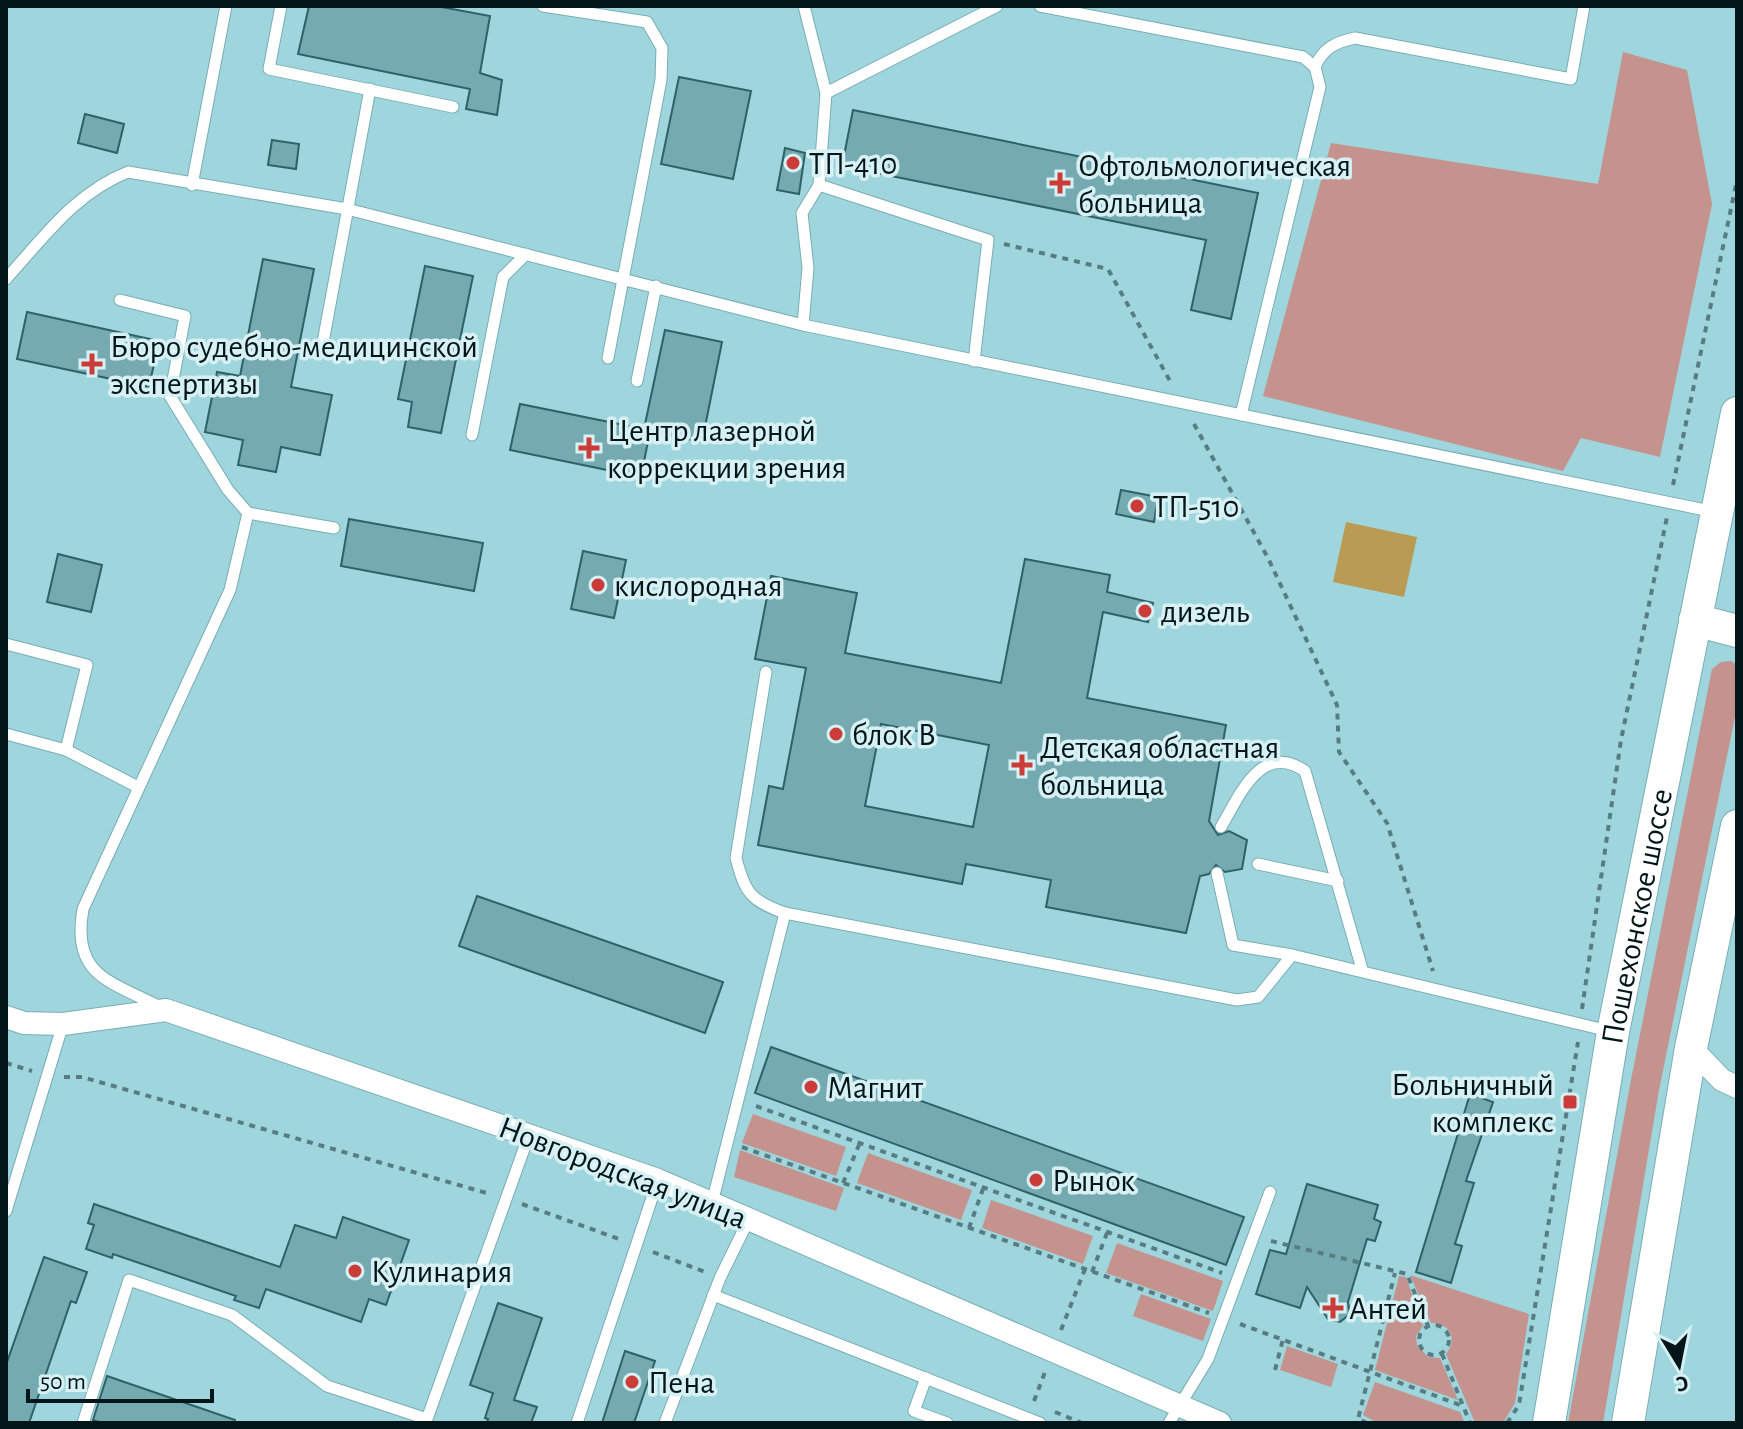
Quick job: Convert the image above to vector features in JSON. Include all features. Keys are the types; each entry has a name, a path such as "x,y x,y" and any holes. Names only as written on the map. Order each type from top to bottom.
{"main road":[{"name":"Пошехонское шоссе","path":"1544,1416 1613,1032 1737,413"},
{"path":"1695,620 1737,631"},
{"path":"1636,1417 1691,1048 1737,826"}],"street":[{"name":"Новгородская улица","path":"6,1017 24,1023 63,1024 166,1010 658,1180 1174,1414 1220,1423"},
{"path":"1691,1048 1722,1080 1737,1087"}],"lane":[{"path":"192,185 226,6"},
{"path":"281,6 269,69 453,107"},
{"path":"543,6 647,22 662,48 661,80 608,358"},
{"path":"803,325 808,268 802,213 819,185 826,93 804,6"},
{"path":"826,93 997,6"},
{"path":"1040,6 1303,57 1315,67 1320,87 1241,415"},
{"path":"1315,67 1334,42 1355,38 1571,79 1584,6"},
{"path":"321,353 370,89"},
{"path":"6,279 78,199 103,182 128,172 347,209 803,325 1715,512"},
{"path":"819,185 988,240 974,361"},
{"path":"472,435 503,277 526,254"},
{"path":"637,381 656,286"},
{"path":"120,300 185,316 170,396 228,490 248,513 334,528"},
{"path":"166,1010 96,973 83,955 78,935 83,909 136,786 230,590 248,513"},
{"path":"6,644 87,665 66,750"},
{"path":"766,672 736,858 743,883 757,903 785,913 1237,1000 1258,997 1292,955"},
{"path":"6,734 66,750 136,786"},
{"path":"1221,827 1252,776 1272,762 1291,762 1305,771 1362,969"},
{"path":"1258,864 1338,881"},
{"path":"1217,873 1233,945 1362,969 1613,1032"},
{"path":"712,1203 785,913"},
{"path":"6,1211 50,1077 63,1024"},
{"path":"83,1423 129,1280 232,1315 327,1386 427,1419 529,1135"},
{"path":"577,1423 658,1180"},
{"path":"1174,1414 1208,1359 1270,1192"},
{"path":"665,1423 720,1278 749,1219"},
{"path":"713,1295 1040,1423"},
{"path":"926,1378 914,1411 947,1423"}],"path":[{"path":"1507,1423 1519,1405 1580,1025 1621,740 1737,180"},
{"path":"988,240 1108,269 1268,558 1337,705 1339,752 1387,823 1439,988"},
{"path":"6,1063 50,1077 82,1077 506,1199 720,1278"},
{"path":"738,1100 1239,1280"},
{"path":"726,1142 1463,1406"},
{"path":"843,1183 859,1143"},
{"path":"969,1228 984,1188"},
{"path":"1092,1272 1107,1233"},
{"path":"1254,1237 1407,1274 1428,1326"},
{"path":"1367,1423 1358,1419 1395,1273"},
{"path":"1436,1325 1448,1333 1450,1341 1442,1354 1435,1356 1423,1351 1419,1337 1428,1326 1436,1325"},
{"path":"1275,1370 1283,1339"},
{"path":"1442,1354 1470,1423"},
{"path":"1033,1403 1082,1423"}],"shaded area":[{"path":"1623,52 1687,70 1712,204 1660,457 1581,438 1563,471 1263,396 1331,143 1598,184"},
{"path":"1346,522 1417,537 1404,597 1333,582"},
{"path":"1731,661 1737,665 1737,707 1659,1090 1603,1423 1568,1423 1630,1085 1712,669 1721,662"},
{"path":"753,1114 846,1147 836,1176 742,1143"},
{"path":"740,1150 844,1188 836,1211 734,1177"},
{"path":"868,1153 972,1190 961,1220 857,1183"},
{"path":"991,1200 1093,1236 1083,1264 982,1228"},
{"path":"1117,1243 1223,1281 1213,1311 1106,1273"},
{"path":"1410,1275 1529,1314 1515,1403 1503,1423 1475,1423 1446,1354 1452,1338 1450,1333 1443,1326 1431,1323"},
{"path":"1399,1276 1406,1277 1423,1326 1416,1336 1417,1345 1428,1357 1440,1358 1458,1400 1375,1370"},
{"path":"1141,1294 1211,1319 1203,1341 1133,1316"},
{"path":"1287,1346 1338,1364 1331,1387 1280,1370"},
{"path":"1375,1382 1460,1412 1465,1423 1378,1423 1363,1415"}],"building":[{"path":"309,6 436,6 490,16 480,73 502,80 497,115 466,109 470,89 298,54"},
{"path":"679,77 751,91 733,179 661,164"},
{"path":"853,110 1258,193 1231,319 1191,310 1206,240 842,166"},
{"path":"85,114 124,124 117,153 78,143"},
{"path":"272,140 299,144 296,169 268,165"},
{"name":"ТП-410","path":"785,148 805,153 799,194 777,190"},
{"path":"263,259 314,269 291,387 332,395 320,455 281,447 276,472 238,465 243,440 205,432 217,372 240,376"},
{"path":"425,266 473,276 441,433 408,427 412,402 398,399"},
{"path":"27,312 159,341 149,387 17,359"},
{"path":"665,330 722,342 702,442 650,431 641,477 510,450 520,404 644,429"},
{"name":"ТП-510","path":"1121,490 1158,497 1154,522 1116,514"},
{"path":"349,519 483,543 474,591 341,566"},
{"name":"кислородная","path":"583,551 626,560 614,618 571,609"},
{"path":"58,554 102,565 91,612 47,602"},
{"path":"1025,559 1110,575 1107,592 1153,603 1148,622 1103,612 1087,698 1226,725 1209,821 1218,835 1229,831 1247,840 1242,869 1225,872 1216,865 1209,874 1200,876 1186,933 1046,907 1051,880 966,864 962,884 758,845 769,786 783,789 806,668 755,659 771,576 857,593 845,653 1001,683","holes":["881,724 989,745 973,827 865,806"]},
{"path":"477,896 723,982 705,1033 459,946"},
{"path":"771,1047 1244,1217 1226,1265 755,1093"},
{"path":"1470,1094 1493,1102 1466,1181 1474,1183 1455,1244 1462,1246 1451,1283 1416,1272"},
{"path":"1307,1184 1378,1205 1374,1219 1381,1222 1375,1241 1367,1239 1348,1302 1350,1314 1340,1322 1328,1319 1307,1287 1300,1308 1256,1294 1270,1250 1286,1254"},
{"path":"94,1204 280,1267 295,1225 336,1238 343,1217 409,1240 386,1305 369,1299 361,1322 266,1289 259,1308 234,1300 236,1296 113,1254 112,1258 86,1249 94,1225 88,1223"},
{"path":"44,1257 87,1272 76,1303 71,1301 29,1423 6,1423 6,1365"},
{"path":"498,1303 542,1318 514,1400 537,1407 531,1423 487,1423 488,1419 485,1418 493,1393 470,1385"},
{"name":"Пена","path":"625,1351 655,1361 634,1423 602,1423"},
{"path":"107,1376 235,1420 235,1423 102,1423 93,1420"}],"place":[{"name":"ТП-410","path":"793,163"},
{"name":"Офтольмологическая больница","path":"1060,183"},
{"name":"Бюро судебно-медицинской экспертизы","path":"92,364"},
{"name":"Центр лазерной коррекции зрения","path":"589,448"},
{"name":"ТП-510","path":"1137,506"},
{"name":"кислородная","path":"598,585"},
{"name":"дизель","path":"1145,611"},
{"name":"блок В","path":"836,734"},
{"name":"Детская областная больница","path":"1022,765"},
{"name":"Магнит","path":"811,1087"},
{"name":"Больничный комплекс","path":"1570,1102"},
{"name":"Рынок","path":"1036,1180"},
{"name":"Кулинария","path":"355,1271"},
{"name":"Антей","path":"1333,1308"},
{"name":"Пена","path":"632,1382"}]}
